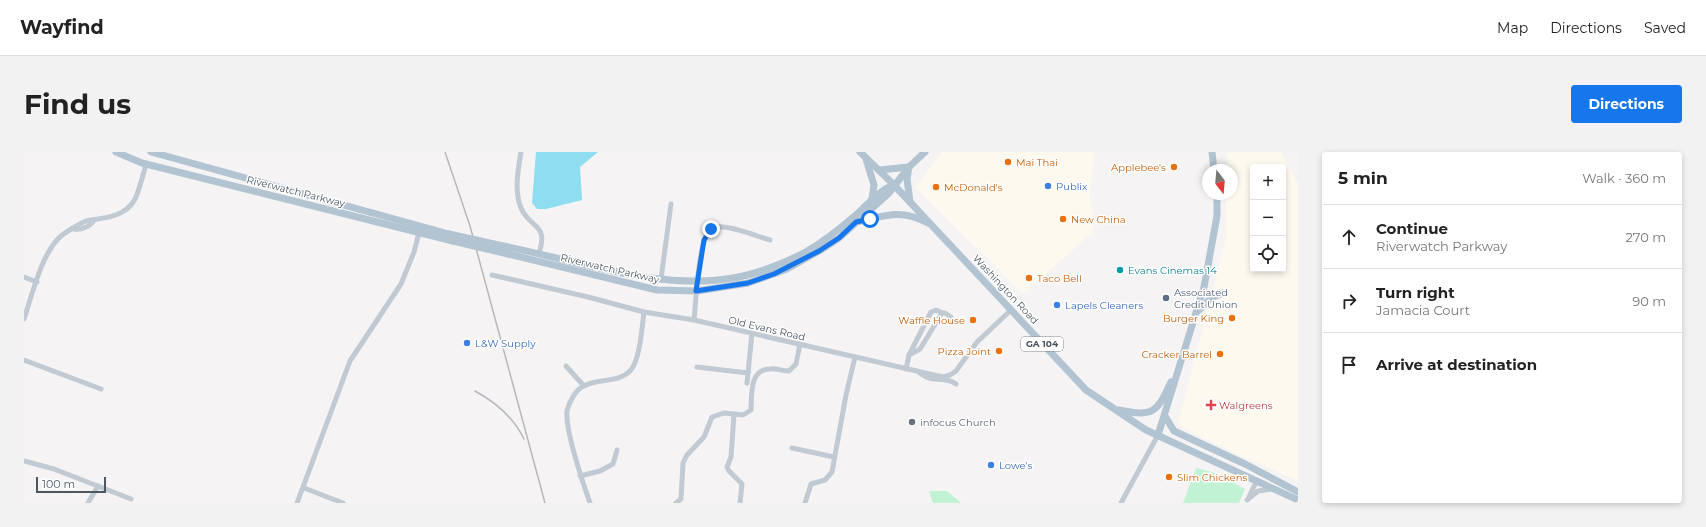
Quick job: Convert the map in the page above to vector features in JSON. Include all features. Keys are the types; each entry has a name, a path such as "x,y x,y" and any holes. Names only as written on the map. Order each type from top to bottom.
{"main road":[{"name":"Riverwatch Parkway","path":"116,152 146,164 420,229"},
{"name":"Riverwatch Parkway","path":"151,152 508,254 657,290 696,291 748,283 774,274 819,251 839,238 888,194 894,185"},
{"path":"894,185 909,167 925,152"},
{"path":"1212,152 1213,164"},
{"path":"863,155 874,185 871,201"},
{"name":"Washington Road","path":"863,155 932,225 1086,390 1146,430 1277,489 1298,500"},
{"path":"879,170 909,167"},
{"path":"909,167 907,179 910,202"},
{"name":"Riverwatch Parkway","path":"451,238 539,253 661,279 697,281 735,278 788,261 806,252 839,229 884,189 894,185"},
{"path":"1158,435 1165,416 1180,362 1197,314 1204,287 1217,216 1217,200"},
{"path":"856,222 891,214 907,215 932,225"},
{"path":"1197,314 1211,298 1222,293"},
{"path":"1114,409 1139,414 1152,411 1161,404 1180,362"},
{"path":"1165,416 1174,431 1245,464 1298,492"}],"street":[{"path":"520,153 519,201 524,214 541,231 542,236 539,253"},
{"path":"24,319 48,252 61,236 74,229 77,225 90,220 110,218 127,210 135,199 146,164"},
{"path":"661,279 671,204"},
{"path":"694,320 697,281 704,240 711,229 726,228 770,240"},
{"path":"297,503 304,488 350,361 401,284 414,252 420,229"},
{"name":"Old Evans Road","path":"492,275 644,312 694,320 943,377 950,375 977,342 1011,310"},
{"path":"24,277 37,282"},
{"path":"906,369 909,355 931,312 936,310 951,317"},
{"path":"590,503 580,476 567,412 579,389 599,380 622,377 631,370 636,360 644,312"},
{"path":"909,355 920,349 942,313"},
{"path":"746,383 752,333"},
{"path":"676,503 681,499 683,463 687,455 704,437 712,417 724,413 743,415 750,410 753,381 756,375 763,370 771,368 789,371 796,364 800,344"},
{"path":"805,503 811,484 825,480 832,472 855,357"},
{"path":"24,360 101,388"},
{"path":"566,366 584,386"},
{"path":"697,367 748,373"},
{"path":"918,372 927,379 949,379 956,384"},
{"path":"734,414 731,457 727,467 729,472 742,484 740,503"},
{"path":"1121,503 1158,435"},
{"path":"792,448 834,457"},
{"path":"580,476 600,471 613,464 617,450"},
{"path":"24,461 54,469 131,499"},
{"path":"1247,502 1257,480"},
{"path":"88,503 98,486"},
{"path":"304,488 343,503"},
{"path":"1247,502 1258,491 1277,489"}],"shaded area":[{"path":"942,152 1093,152 1095,154 1089,198 1095,219 1092,233 1023,294 915,187"},
{"path":"1227,152 1281,152 1298,183 1298,481 1200,437 1178,424 1226,238 1226,200 1238,200 1238,164 1227,164"}],"green space":[{"path":"1196,468 1215,473 1245,489 1239,503 1183,503"},
{"path":"929,491 947,491 961,503 933,503"}],"water":[{"path":"536,152 598,152 580,167 582,200 546,209 537,209 532,203"}],"railway":[{"path":"445,152 470,226 545,503"},
{"path":"475,391 497,405 515,424 524,439"}],"place":[{"name":"Mai Thai","path":"1008,162"},
{"name":"Applebee's","path":"1174,167"},
{"name":"Publix","path":"1048,186"},
{"name":"McDonald's","path":"936,187"},
{"name":"New China","path":"1063,219"},
{"name":"Evans Cinemas 14","path":"1120,270"},
{"name":"Taco Bell","path":"1029,278"},
{"name":"Associated Credit Union","path":"1166,298"},
{"name":"Lapels Cleaners","path":"1057,305"},
{"name":"Burger King","path":"1232,318"},
{"name":"Waffle House","path":"973,320"},
{"name":"L&W Supply","path":"467,343"},
{"name":"Pizza Joint","path":"999,351"},
{"name":"Cracker Barrel","path":"1220,354"},
{"name":"Walgreens","path":"1211,405"},
{"name":"infocus Church","path":"912,422"},
{"name":"Lowe's","path":"991,465"},
{"name":"Slim Chickens","path":"1169,477"}],"route":[{"path":"711,229 704,240 696,291 748,283 774,274 819,251 839,238 856,222 870,219"}]}
